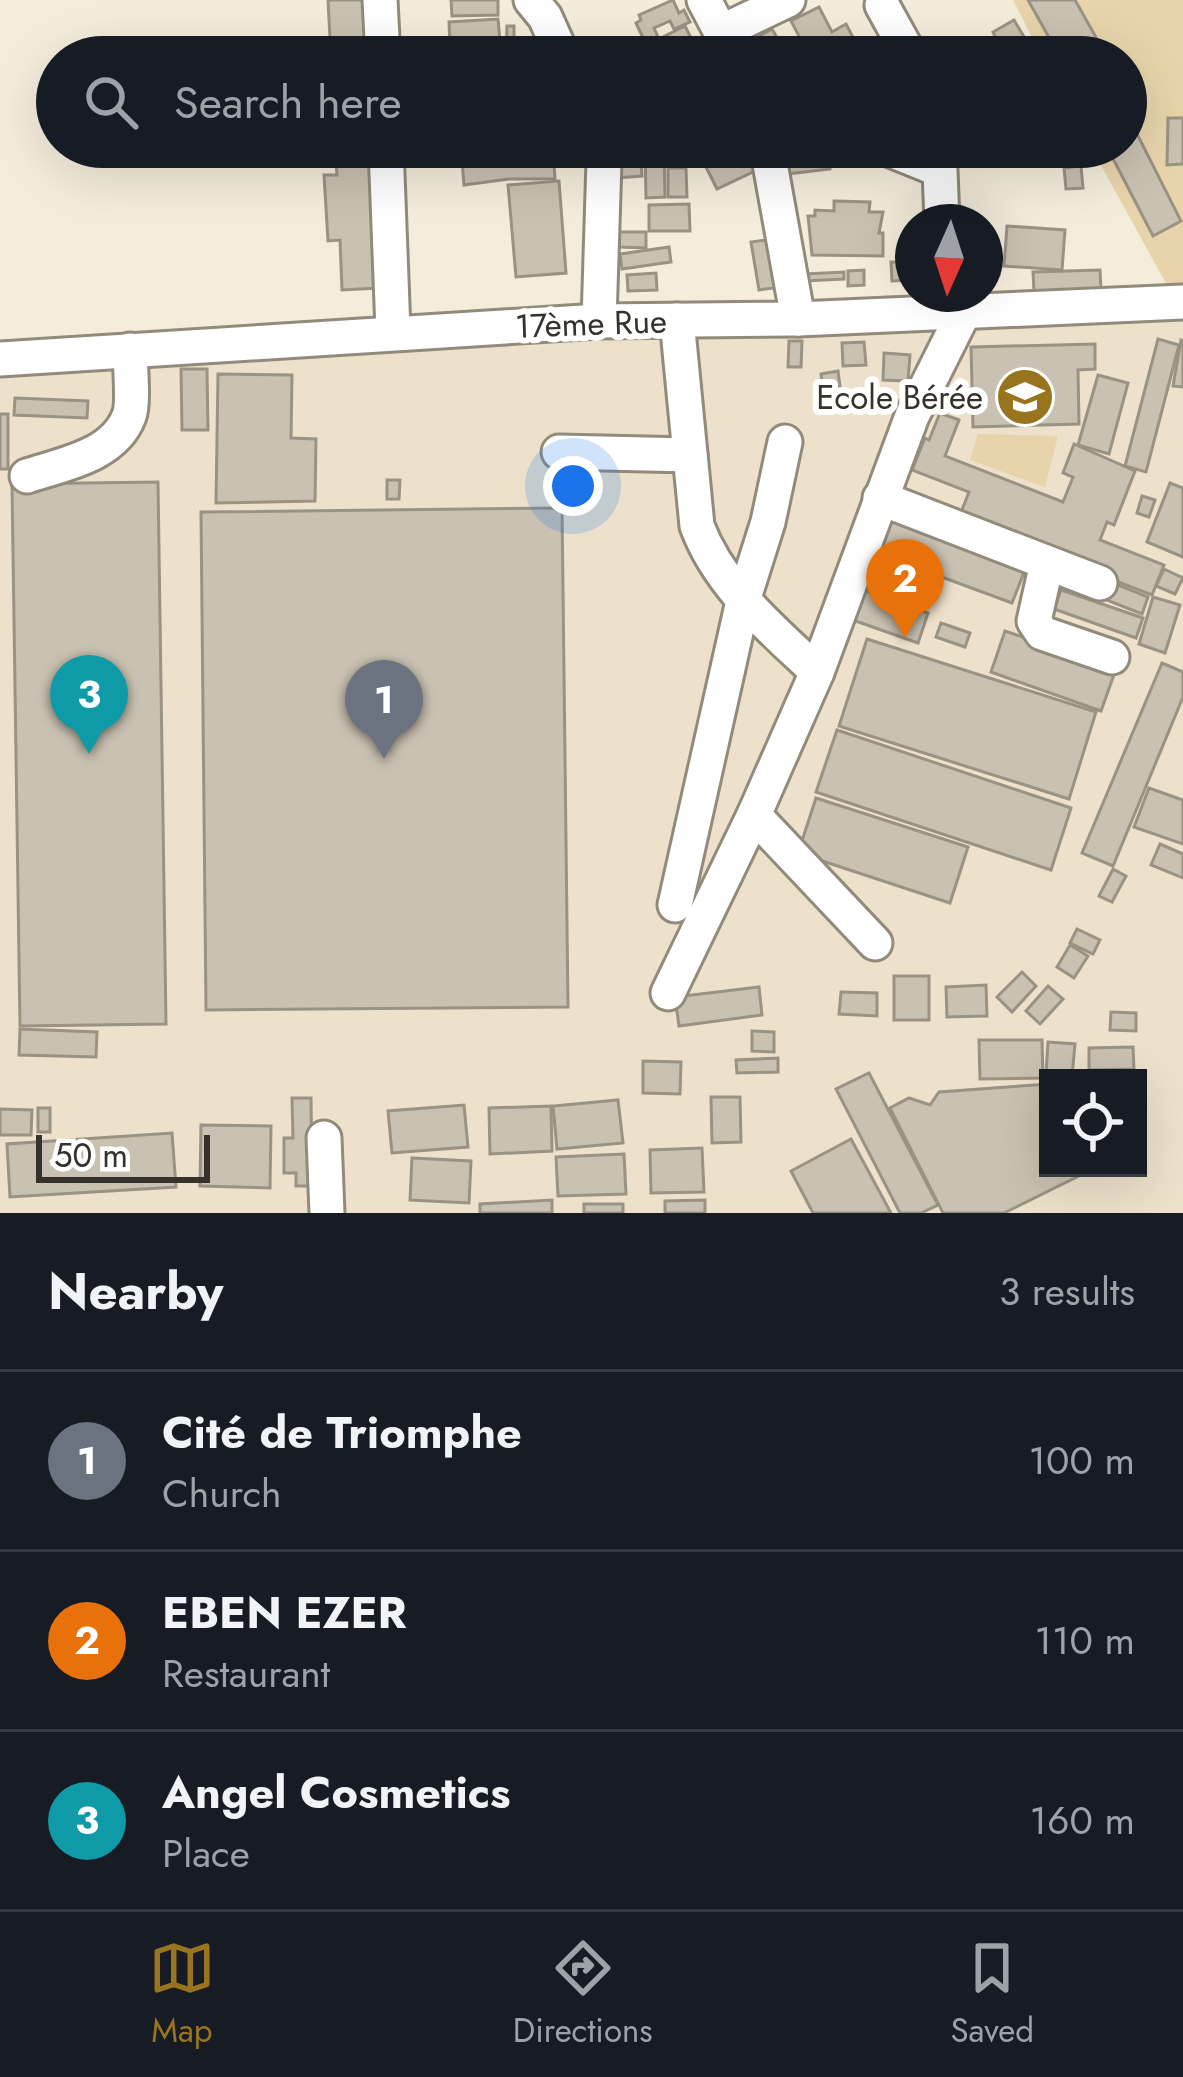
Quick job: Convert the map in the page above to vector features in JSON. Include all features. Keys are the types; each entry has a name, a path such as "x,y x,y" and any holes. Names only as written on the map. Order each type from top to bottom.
{"street":[{"path":"380,0 382,36"},
{"path":"531,0 554,36"},
{"path":"704,0 723,36"},
{"path":"738,36 788,0"},
{"path":"882,5 899,36"},
{"path":"387,168 393,332"},
{"path":"598,321 604,168"},
{"path":"771,168 798,319"},
{"path":"935,168 940,170 941,204"},
{"name":"17ème Rue","path":"1003,304 1183,302"},
{"name":"17ème Rue","path":"0,359 393,332 598,321 798,319 895,310"},
{"path":"668,993 817,672 949,312"},
{"path":"676,320 697,526 708,555 742,601 817,672"},
{"path":"27,476 98,452 112,441 129,416 130,350"},
{"path":"675,905 742,601 785,442"},
{"path":"559,452 690,455"},
{"path":"880,498 1100,583"},
{"path":"1047,563 1034,622 1042,633 1112,657"},
{"path":"754,815 875,943"},
{"path":"324,1138 327,1213"}],"shaded area":[{"path":"1013,0 1183,0 1183,288 1169,289 1103,168 1147,168 1147,36 1031,36"},
{"path":"1183,310 1183,1213 0,1213 0,368"},
{"path":"978,434 1058,436 1045,487 970,460"}],"building":[{"path":"328,0 364,0 366,36 330,36"},
{"path":"451,0 498,0 498,15 452,16"},
{"path":"673,0 690,22 674,29 670,21 654,28 658,36 642,36 636,23 641,20 639,15"},
{"path":"1028,0 1075,0 1095,36 1048,36"},
{"path":"819,7 832,32 846,24 852,36 799,36 791,21"},
{"path":"498,19 499,36 450,36 449,22"},
{"path":"1014,20 1024,36 995,36 993,32"},
{"path":"685,26 690,36 665,36"},
{"path":"1168,118 1183,118 1183,164 1167,165"},
{"path":"1147,154 1181,221 1153,236 1118,168 1147,168"},
{"path":"336,168 372,168 378,288 342,290 340,240 328,241 324,175 337,175"},
{"path":"463,168 554,168 555,179 464,185"},
{"path":"616,168 642,168 642,176 617,178"},
{"path":"645,168 664,168 665,197 646,198"},
{"path":"668,168 686,168 687,197 668,197"},
{"path":"706,168 756,168 757,170 717,189"},
{"path":"786,168 830,169 787,174"},
{"path":"1064,168 1081,168 1083,188 1066,189"},
{"path":"559,181 566,273 516,277 508,185"},
{"path":"834,201 870,202 869,212 883,212 879,233 883,233 883,256 812,255 808,216 815,216 815,210 834,211"},
{"path":"689,204 690,231 649,231 649,205"},
{"path":"1007,226 1065,230 1062,270 1004,266"},
{"path":"618,232 646,232 646,248 618,247"},
{"path":"774,239 781,287 759,290 751,242"},
{"path":"669,247 671,262 622,269 620,254"},
{"path":"864,270 864,285 848,286 848,271"},
{"path":"1100,270 1101,290 1034,292 1033,272"},
{"path":"844,272 844,279 805,281 805,274"},
{"path":"656,273 657,290 628,291 627,275"},
{"path":"1158,339 1179,345 1146,472 1125,466"},
{"path":"789,341 802,341 801,367 788,367"},
{"path":"1183,341 1183,387 1173,386"},
{"path":"864,342 866,365 843,366 842,343"},
{"name":"Ecole Bérée","path":"1095,344 1095,369 1078,370 1079,424 973,427 971,347"},
{"path":"884,353 910,355 908,381 883,380"},
{"path":"181,369 207,369 208,430 182,430"},
{"path":"838,371 840,386 823,389 821,374"},
{"path":"218,374 292,375 291,438 316,439 315,501 216,503"},
{"path":"1098,375 1128,383 1109,454 1078,445"},
{"path":"15,398 88,401 87,418 14,415"},
{"path":"940,413 959,420 945,456 1063,502 1073,477 1063,473 1074,444 1135,471 1114,525 1107,522 1100,540 1164,565 1152,595 958,520 969,492 912,470"},
{"path":"0,414 8,414 8,469 0,469"},
{"path":"387,480 400,480 399,499 387,499"},
{"path":"158,482 166,1024 20,1026 12,484"},
{"path":"1170,483 1183,488 1183,557 1147,542"},
{"path":"1142,496 1155,500 1149,517 1137,513"},
{"path":"562,508 568,1007 206,1010 201,512"},
{"path":"895,512 1028,562 1012,603 896,560 892,572 869,563 876,544 882,547"},
{"path":"1164,569 1183,578 1175,594 1156,586"},
{"path":"1111,582 1148,597 1142,614 1104,599"},
{"path":"860,589 928,613 918,643 850,619"},
{"path":"1061,590 1143,618 1136,638 1054,609"},
{"path":"1153,597 1180,605 1165,653 1139,644"},
{"path":"941,623 970,633 965,647 936,637"},
{"path":"1005,631 1116,669 1101,711 991,672"},
{"path":"867,639 1096,712 1069,799 839,726"},
{"path":"1162,663 1183,672 1183,697 1113,866 1082,853"},
{"path":"837,730 1071,808 1051,870 816,792"},
{"path":"1149,788 1183,800 1183,844 1134,827"},
{"path":"816,798 968,847 950,903 798,853"},
{"path":"1160,844 1183,854 1183,878 1151,865"},
{"path":"1113,869 1126,876 1112,902 1099,896"},
{"path":"1077,929 1100,940 1093,954 1070,943"},
{"path":"1070,945 1088,956 1074,978 1057,967"},
{"path":"1022,972 1036,986 1012,1012 997,997"},
{"path":"894,976 929,976 929,1020 894,1020"},
{"path":"986,985 987,1016 947,1017 946,987"},
{"path":"1048,986 1063,999 1040,1024 1026,1011"},
{"path":"759,987 762,1015 679,1026 675,997"},
{"path":"841,992 877,993 877,1016 839,1014"},
{"path":"1111,1012 1136,1013 1136,1031 1110,1030"},
{"path":"20,1029 97,1032 96,1057 19,1055"},
{"path":"752,1031 774,1032 774,1052 752,1051"},
{"path":"979,1040 1042,1040 1039,1078 980,1079"},
{"path":"1048,1042 1075,1044 1073,1069 1046,1069"},
{"path":"1133,1047 1134,1069 1089,1069 1089,1048"},
{"path":"778,1058 778,1072 737,1073 736,1060"},
{"path":"643,1061 681,1062 680,1094 643,1093"},
{"path":"869,1073 938,1205 921,1213 900,1213 836,1089"},
{"path":"1039,1085 1039,1177 1077,1177 1004,1213 943,1213 890,1108 909,1098 930,1105 939,1092"},
{"path":"711,1097 740,1097 741,1142 712,1143"},
{"path":"292,1098 311,1098 312,1186 296,1186 296,1173 284,1173 284,1138 293,1138"},
{"path":"618,1100 623,1143 557,1149 553,1106"},
{"path":"464,1105 468,1147 392,1153 388,1111"},
{"path":"551,1106 552,1151 490,1154 489,1108"},
{"path":"38,1108 50,1108 50,1132 38,1132"},
{"path":"0,1109 32,1110 31,1135 0,1135"},
{"path":"201,1125 271,1126 270,1188 200,1186"},
{"path":"172,1133 176,1187 10,1197 7,1144"},
{"path":"851,1139 891,1213 813,1213 791,1171"},
{"path":"702,1148 704,1192 651,1193 650,1150"},
{"path":"624,1154 626,1194 558,1196 556,1157"},
{"path":"412,1158 471,1161 469,1203 410,1200"},
{"path":"552,1200 552,1213 480,1213 480,1204"},
{"path":"705,1200 705,1213 665,1213 665,1201"},
{"path":"584,1204 623,1204 623,1213 584,1213"}],"place":[{"name":"Ecole Bérée","path":"1025,397"},
{"name":"EBEN EZER","path":"905,638"},
{"name":"Angel Cosmetics","path":"89,754"},
{"name":"Cité de Triomphe","path":"384,759"}]}
